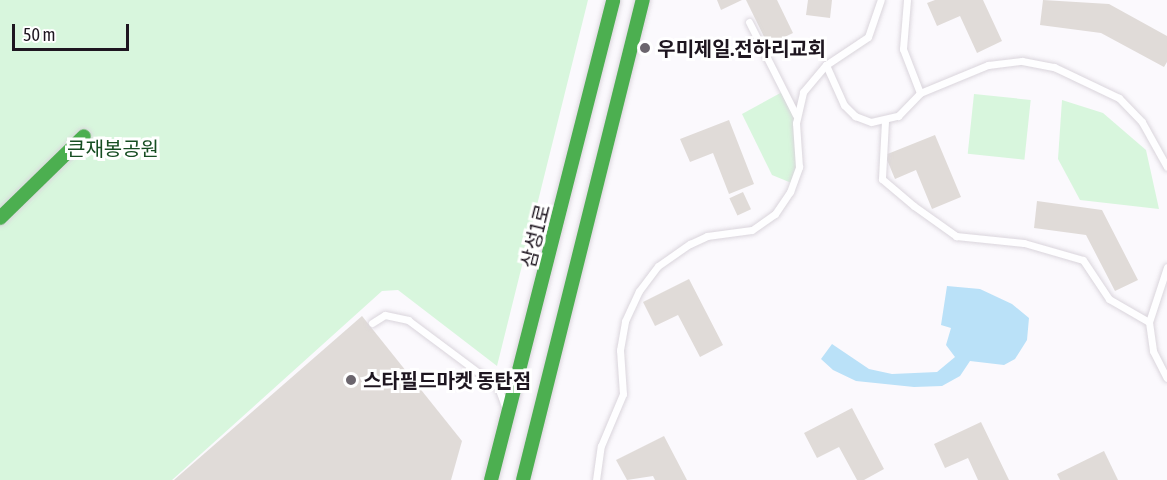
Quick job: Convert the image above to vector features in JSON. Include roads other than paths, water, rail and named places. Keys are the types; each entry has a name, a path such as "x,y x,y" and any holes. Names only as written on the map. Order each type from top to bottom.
{"street":[{"name":"삼성1로","path":"491,480 613,0"},
{"path":"523,480 643,0"},
{"path":"0,218 84,136"}],"lane":[{"path":"596,480 601,446 623,394 620,350 625,321 639,291 658,266 690,244 707,236 752,230 775,214 790,192 799,167 796,115 806,85 826,65 868,37 873,29 881,0"},
{"path":"907,0 903,49 920,93"},
{"path":"749,22 796,115"},
{"path":"826,65 836,93 855,116 885,121 909,107 920,93 987,65 1022,61 1054,67 1119,98 1142,122 1167,167"},
{"path":"885,121 882,179 914,206 956,236 1024,243 1083,260 1109,299 1149,322"},
{"path":"1167,267 1149,322 1153,351 1167,378"},
{"path":"372,323 386,315 408,320 498,387 509,416"}],"water":[{"path":"947,286 980,289 1012,304 1029,318 1027,340 1015,359 1004,365 970,361 960,376 942,386 914,387 856,381 833,370 821,359 832,344 869,369 892,374 937,372 955,357 946,345 951,328 941,325"}],"place":[{"name":"우미제일.전하리교회","path":"645,48"},
{"name":"스타필드마켓 동탄점","path":"351,380"}],"park label":[{"name":"큰재봉공원","path":"113,148"}]}
